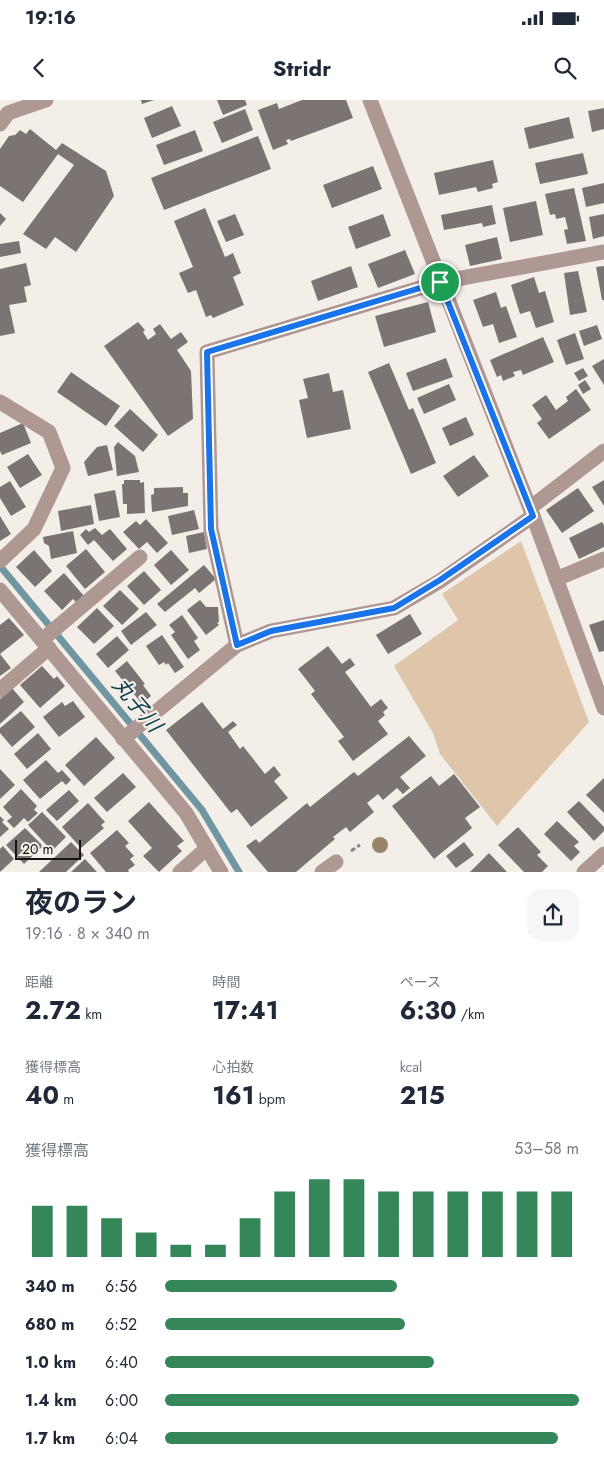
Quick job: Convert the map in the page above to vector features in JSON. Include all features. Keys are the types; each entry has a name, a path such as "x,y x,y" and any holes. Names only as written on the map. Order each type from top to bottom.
{"street":[{"path":"0,124 8,113 46,100"},
{"path":"370,100 531,512 604,708"},
{"path":"237,645 211,529 207,352 440,282 604,252"},
{"path":"0,402 50,432 63,468 34,529 4,558"},
{"path":"126,737 237,645 271,631 394,608 440,580 531,512 604,451"},
{"path":"0,690 46,644 140,557"},
{"path":"556,579 604,559"},
{"path":"0,590 126,737 186,813 221,872"},
{"path":"180,872 207,848"},
{"path":"584,872 604,854"},
{"path":"322,872 336,862"}],"shaded area":[{"path":"521,541 589,722 497,826 440,754 433,733 394,666 458,620 442,594"}],"building":[{"path":"141,100 154,100 142,104"},
{"path":"217,100 245,100 247,105 223,115"},
{"path":"302,100 346,100 353,118 291,141 290,139 286,140 288,144 273,150 258,110 277,103 279,109"},
{"path":"172,106 181,126 152,138 144,118"},
{"path":"604,108 604,129 592,132 588,111"},
{"path":"245,109 253,130 222,143 213,122"},
{"path":"569,117 574,138 529,149 524,128"},
{"path":"30,129 56,150 62,143 106,171 114,196 76,252 55,237 46,249 23,234 74,165 58,154 23,202 0,186 0,149 9,136 15,135 20,130 26,134"},
{"path":"195,130 203,151 164,165 156,145"},
{"path":"258,136 271,169 164,210 151,178"},
{"path":"583,153 588,174 540,184 535,163"},
{"path":"493,160 498,182 492,184 493,188 478,192 476,187 439,195 434,173"},
{"path":"373,166 382,189 332,208 323,185"},
{"path":"604,183 604,203 586,207 582,188"},
{"path":"574,188 586,241 567,244 564,230 568,229 565,217 556,219 555,214 550,215 545,194"},
{"path":"536,201 543,235 510,242 503,208"},
{"path":"492,205 496,224 483,227 482,223 444,230 441,215"},
{"path":"205,208 225,257 233,253 241,273 233,277 244,305 213,318 211,315 206,317 196,290 188,293 179,273 193,267 174,221"},
{"path":"0,213 6,219 0,226"},
{"path":"235,214 244,235 226,242 217,221"},
{"path":"383,214 391,236 356,249 348,227"},
{"path":"604,214 604,236 593,239 589,217"},
{"path":"497,237 502,259 470,266 465,245"},
{"path":"19,241 21,253 0,257 0,244"},
{"path":"405,250 415,274 378,288 368,264"},
{"path":"26,263 31,285 24,287 27,302 9,305 15,333 0,336 0,269"},
{"path":"351,266 358,287 318,301 311,281"},
{"path":"604,266 604,300 602,300 596,267"},
{"path":"578,271 587,312 570,315 564,273"},
{"path":"534,277 539,293 545,291 554,322 536,328 530,311 520,314 511,285"},
{"path":"496,292 501,308 506,306 517,337 499,343 493,324 483,327 473,300"},
{"path":"428,302 436,332 384,347 375,316"},
{"path":"138,322 145,330 143,332 148,340 156,334 153,329 160,324 171,339 181,332 188,342 177,350 191,371 193,419 168,436 104,346"},
{"path":"597,325 602,339 584,346 579,331"},
{"path":"575,333 584,359 566,365 557,340"},
{"path":"543,337 554,362 523,375 521,370 513,372 515,376 503,381 501,375 497,377 490,360"},
{"path":"446,358 453,377 413,391 406,373"},
{"path":"604,359 604,385 592,366"},
{"path":"389,363 409,410 413,408 436,463 411,474 368,372"},
{"path":"583,368 588,376 579,381 574,373"},
{"path":"71,372 120,406 106,426 57,392"},
{"path":"329,373 333,392 343,390 351,429 307,438 299,400 308,398 303,379"},
{"path":"585,380 591,389 583,394 578,385"},
{"path":"449,384 456,400 424,414 417,398"},
{"path":"576,389 591,410 549,439 537,423 542,419 532,405 546,395 556,410 568,401 566,397"},
{"path":"130,409 158,435 143,452 114,426"},
{"path":"466,417 474,435 450,446 442,428"},
{"path":"23,423 31,443 2,455 0,451 0,433"},
{"path":"118,442 135,456 139,472 117,476 114,447"},
{"path":"107,445 113,470 88,476 84,462 97,447"},
{"path":"28,454 42,475 20,488 7,467"},
{"path":"474,455 489,476 458,497 443,476"},
{"path":"124,480 140,480 140,483 144,482 145,513 127,514 127,504 123,504 122,484 124,484"},
{"path":"604,480 604,506 592,487"},
{"path":"10,481 26,507 11,516 0,498 0,487"},
{"path":"183,487 183,493 188,493 188,506 152,512 151,495 154,494 154,488"},
{"path":"578,488 594,511 562,533 546,510"},
{"path":"115,490 120,517 99,521 94,494"},
{"path":"91,505 94,524 61,531 58,511"},
{"path":"194,510 199,529 172,535 168,516"},
{"path":"0,516 11,534 0,541"},
{"path":"146,519 168,543 157,553 147,542 139,549 123,532 136,521 140,525"},
{"path":"602,522 604,525 604,547 579,559 569,538"},
{"path":"95,528 102,535 110,529 127,549 113,561 94,540 88,545 80,535 86,529 89,532"},
{"path":"73,531 77,553 51,559 49,546 44,543 43,537"},
{"path":"204,532 207,549 189,553 186,536"},
{"path":"86,549 105,572 85,589 66,566"},
{"path":"34,550 52,571 35,587 16,567"},
{"path":"171,550 189,570 171,585 154,565"},
{"path":"204,565 216,579 199,593 195,588 165,612 157,604"},
{"path":"144,571 161,590 144,605 127,586"},
{"path":"64,573 84,596 77,603 73,599 62,610 44,591"},
{"path":"120,590 139,609 122,625 103,606"},
{"path":"200,600 206,607 218,607 219,622 217,623 219,625 206,635 187,610"},
{"path":"97,608 114,626 94,644 77,627"},
{"path":"146,612 157,625 131,645 121,631"},
{"path":"410,614 422,634 388,654 376,635"},
{"path":"182,615 198,638 194,641 200,650 188,659 171,635 175,632 169,625"},
{"path":"9,618 24,635 0,654 0,625"},
{"path":"604,620 604,651 599,652 589,625"},
{"path":"162,635 184,667 175,673 168,663 166,665 164,662 159,665 146,646"},
{"path":"117,636 129,650 108,668 96,654"},
{"path":"328,646 342,664 350,658 355,665 345,672 371,707 381,699 388,708 383,712 385,715 378,721 388,734 353,761 338,741 344,737 311,694 315,691 298,669"},
{"path":"0,654 11,668 0,676"},
{"path":"127,661 145,684 143,685 151,696 142,704 115,671"},
{"path":"42,666 54,679 57,676 65,686 40,708 20,685"},
{"path":"12,688 24,702 0,724 0,699"},
{"path":"73,701 85,717 59,737 43,717 62,702 65,706"},
{"path":"202,702 223,729 233,721 237,725 228,732 240,749 243,746 265,774 274,766 281,775 274,781 288,798 251,827 237,809 231,813 166,730"},
{"path":"21,711 35,727 12,747 0,733 0,728"},
{"path":"38,733 51,749 27,769 14,754"},
{"path":"409,736 426,756 400,777 410,788 403,794 397,788 383,800 378,794 367,803 374,812 350,832 346,827 333,837 335,839 296,872 268,872 246,846 256,839 259,843 307,803 310,807 354,772 358,776"},
{"path":"96,737 115,758 84,786 65,765"},
{"path":"46,760 58,773 62,770 71,780 66,785 62,781 40,799 23,780"},
{"path":"0,769 15,785 0,799"},
{"path":"123,773 136,787 107,812 94,798"},
{"path":"454,774 480,807 465,818 472,828 434,859 392,806 431,776 439,786"},
{"path":"604,778 604,813 586,795"},
{"path":"21,789 37,806 34,810 38,813 28,822 24,818 14,828 7,821 12,817 3,807"},
{"path":"69,790 79,801 57,821 46,810"},
{"path":"579,801 604,827 604,831 594,841 567,812"},
{"path":"149,802 184,841 177,846 182,851 159,872 143,856 152,848 128,821"},
{"path":"88,803 105,822 101,825 104,828 81,848 62,827"},
{"path":"42,812 66,837 52,851 28,825"},
{"path":"0,816 4,820 2,822 9,829 0,837"},
{"path":"557,821 579,842 574,846 580,852 571,861 544,834"},
{"path":"518,827 541,852 537,855 548,866 542,872 524,872 498,845"},
{"path":"25,828 43,846 24,864 6,845"},
{"path":"117,830 129,843 125,846 134,856 130,859 135,865 128,870 129,872 106,872 90,853"},
{"path":"71,842 84,855 66,872 39,872"},
{"path":"464,842 474,855 456,868 446,856"},
{"path":"3,846 14,859 0,872 0,849"},
{"path":"489,853 507,872 470,872"},
{"path":"85,859 97,872 71,872"}],"waterway":[{"name":"丸子川","path":"0,566 202,810 239,872"}],"route":[{"path":"440,282 533,516 440,580 394,608 271,631 237,645 211,529 207,352 440,282"}]}
